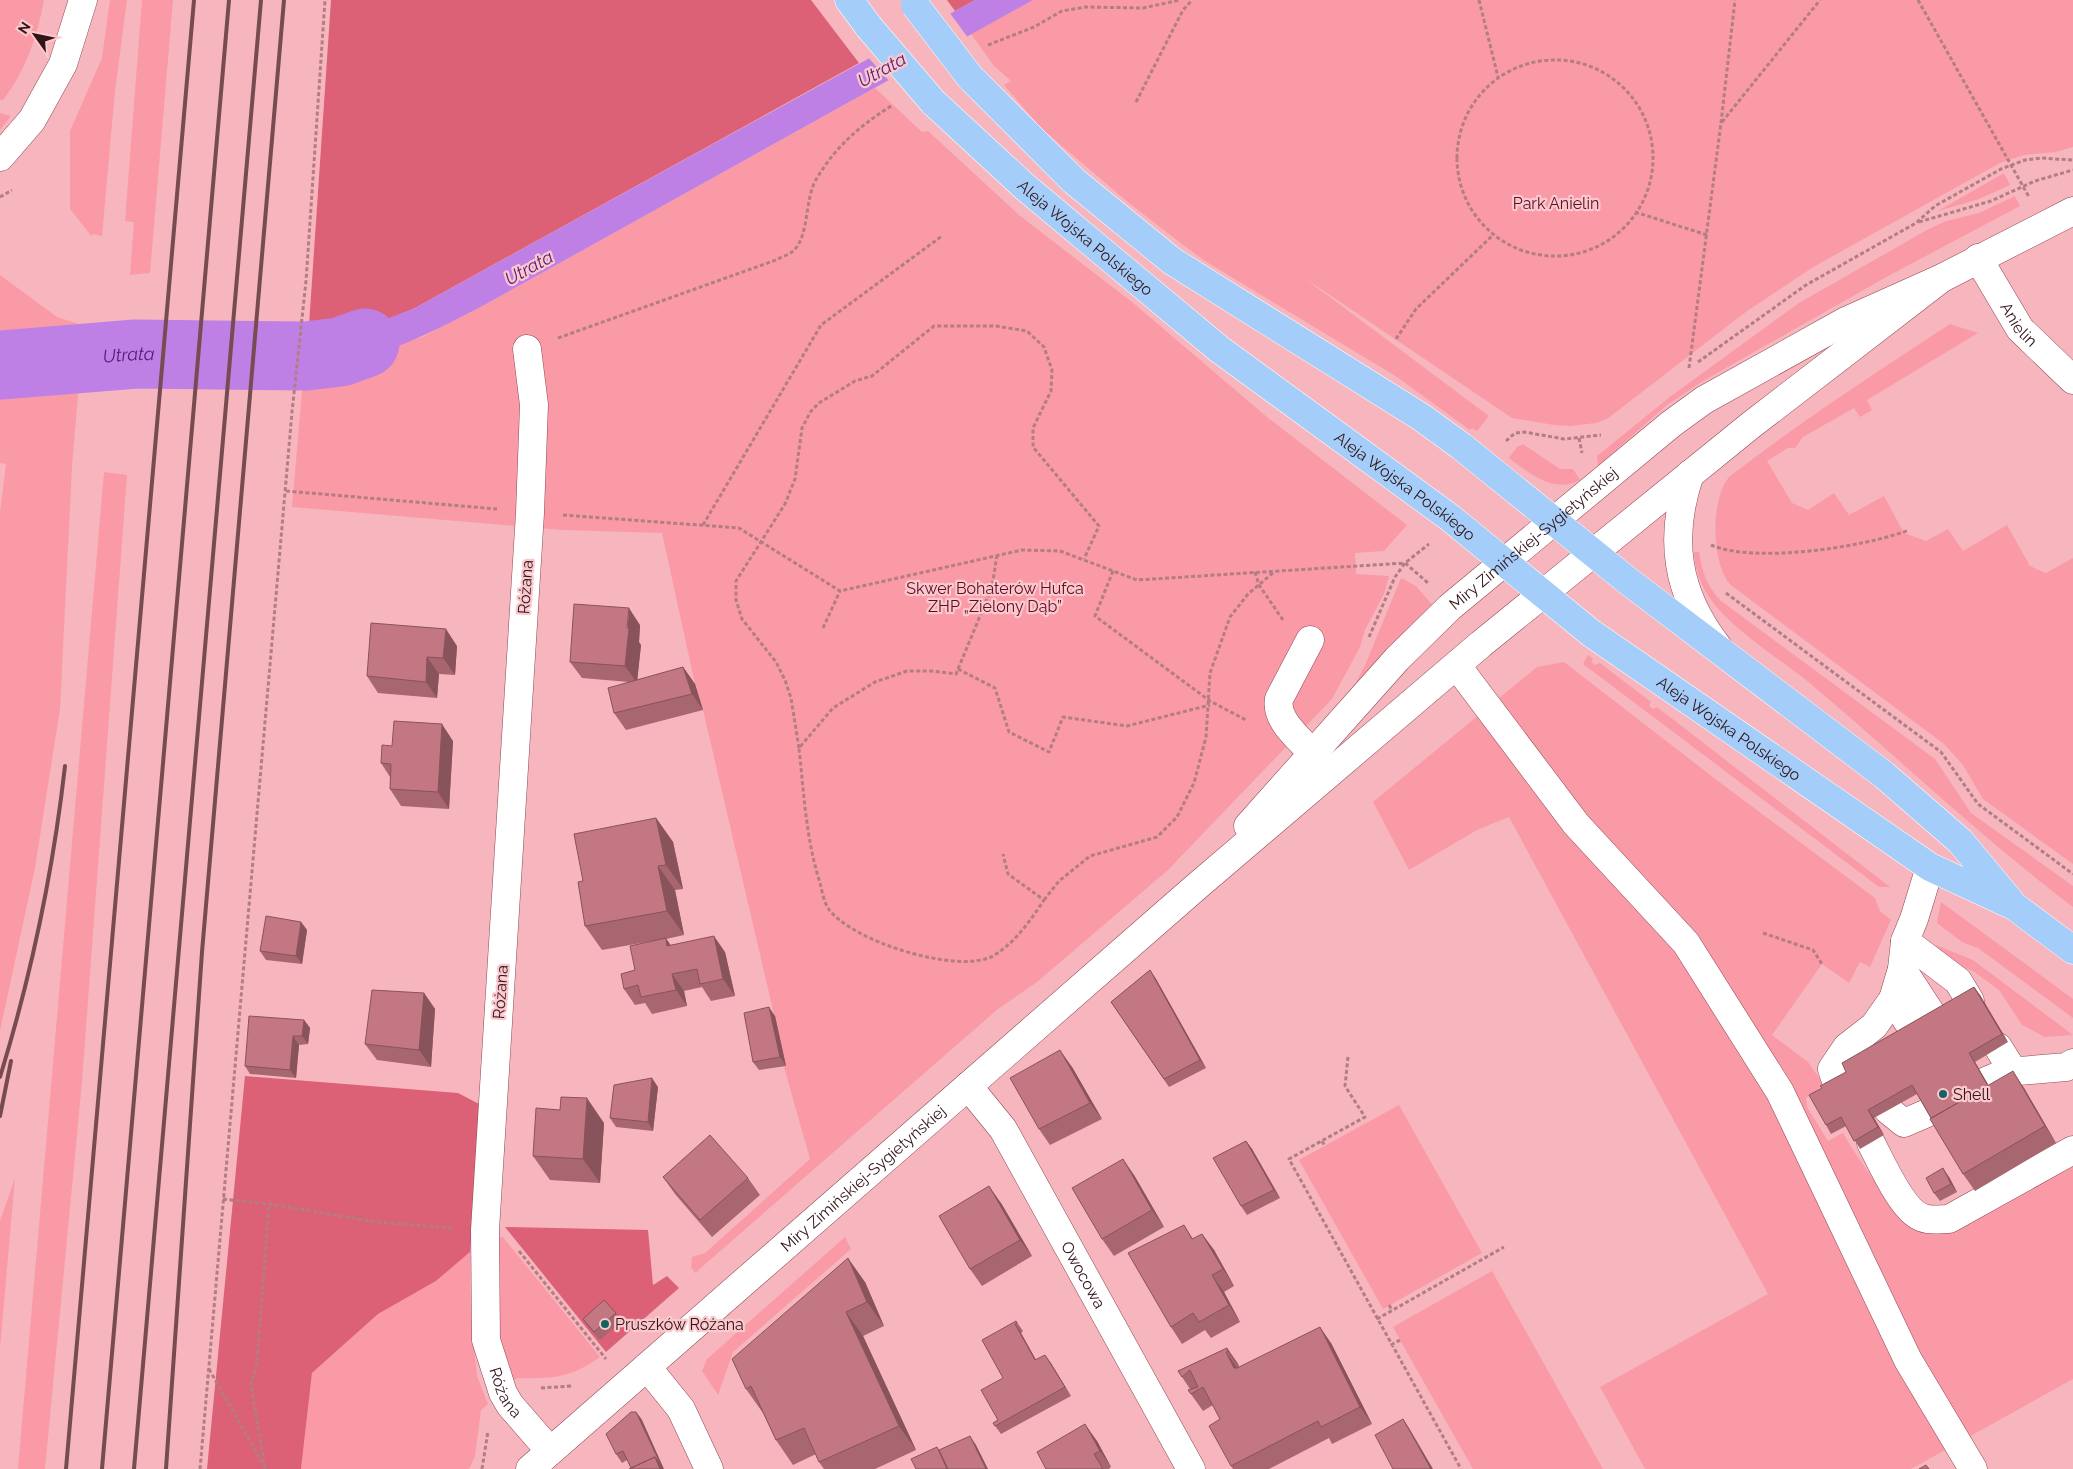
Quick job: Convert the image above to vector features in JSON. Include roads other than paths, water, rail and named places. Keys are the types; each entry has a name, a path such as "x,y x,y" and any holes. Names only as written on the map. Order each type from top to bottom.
{"main road":[{"name":"Aleja Wojska Polskiego","path":"849,0 869,28 933,102 1025,187 1219,349 1429,502 1545,594 1590,633 1930,867 2014,906 2073,950"},
{"name":"Aleja Wojska Polskiego","path":"913,3 970,77 1074,181 1172,261 1217,291 1421,417 1488,466 1594,552 1884,775 1960,841 2014,906"}],"street":[{"path":"0,157 32,120 63,64 82,0"},
{"name":"Miry Zimińskiej-Sygietyńskiej","path":"1196,887 1312,753 1404,653 1450,607 1671,424 1704,400 1846,321 1942,278 2073,211"},
{"name":"Anielin","path":"1978,258 2020,329 2069,367"},
{"name":"Miry Zimińskiej-Sygietyńskiej","path":"530,1469 1196,887 1457,666 1690,474 1942,278"},
{"name":"Różana","path":"527,349 534,405 530,512 485,1230 486,1340 503,1393 510,1405 550,1451"},
{"path":"1690,474 1678,519 1680,565 1685,588 1694,610 1720,650"},
{"path":"1300,632 1279,699 1278,712 1312,753"},
{"path":"1457,666 1576,824 1686,943 1780,1092 1908,1360 1974,1469"},
{"path":"1838,1087 1832,1070 1847,1047 1869,1045 1892,999 1902,969 1905,941 1930,867"},
{"path":"1905,941 1933,962 1944,992 1944,1016"},
{"path":"1902,969 1944,1016"},
{"path":"1892,999 1944,1016"},
{"path":"1995,1067 2071,1068"},
{"name":"Owocowa","path":"968,1086 1004,1129 1191,1469"},
{"path":"1870,1143 1909,1210 1922,1218 1936,1220 1949,1219 2073,1150"},
{"path":"647,1367 681,1408 709,1469"}],"water":[{"path":"975,0 1033,0 486,304 435,330 383,352 356,360 300,367 271,365 273,341 316,340 360,329 415,308"}],"waterway":[{"name":"Utrata","path":"0,365 136,354 306,356 340,352 365,343"}],"railway":[{"path":"66,1469 194,0"},
{"path":"102,1469 229,0"},
{"path":"134,1469 261,0"},
{"path":"166,1469 202,952 284,0"},
{"path":"0,1077 22,1001 40,923 54,845 65,766"},
{"path":"0,1116 11,1061"}],"place":[{"name":"Shell","path":"1943,1094"},
{"name":"Pruszków Różana","path":"605,1324"}],"park label":[{"name":"Park Anielin","path":"1556,203"},
{"name":"Skwer Bohaterów Hufca ZHP „Zielony Dąb”","path":"995,597"}]}
